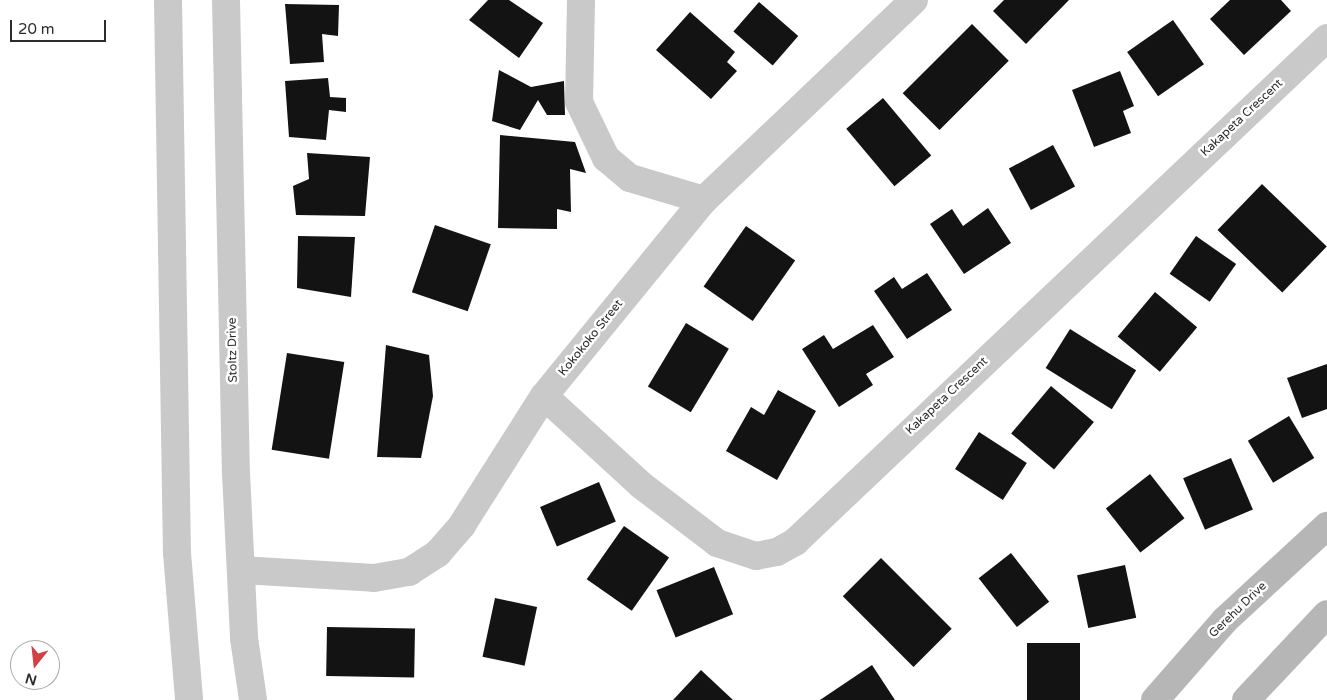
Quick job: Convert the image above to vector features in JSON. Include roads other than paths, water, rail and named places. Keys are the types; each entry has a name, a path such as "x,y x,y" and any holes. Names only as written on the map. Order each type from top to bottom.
{"street":[{"path":"168,0 177,553 190,700"},
{"name":"Stoltz Drive","path":"226,0 241,570 253,700"},
{"path":"581,0 579,102 606,158 630,178 704,200"},
{"name":"Kokokoko Street","path":"241,570 374,578 409,572 438,553 462,525 544,396 704,200 914,0"},
{"name":"Kakapeta Crescent","path":"544,396 641,485 717,543 735,553 756,556 777,552 795,542 1327,38"},
{"name":"Gerehu Drive","path":"1155,700 1225,620 1327,526"},
{"path":"1246,700 1327,614"}]}
